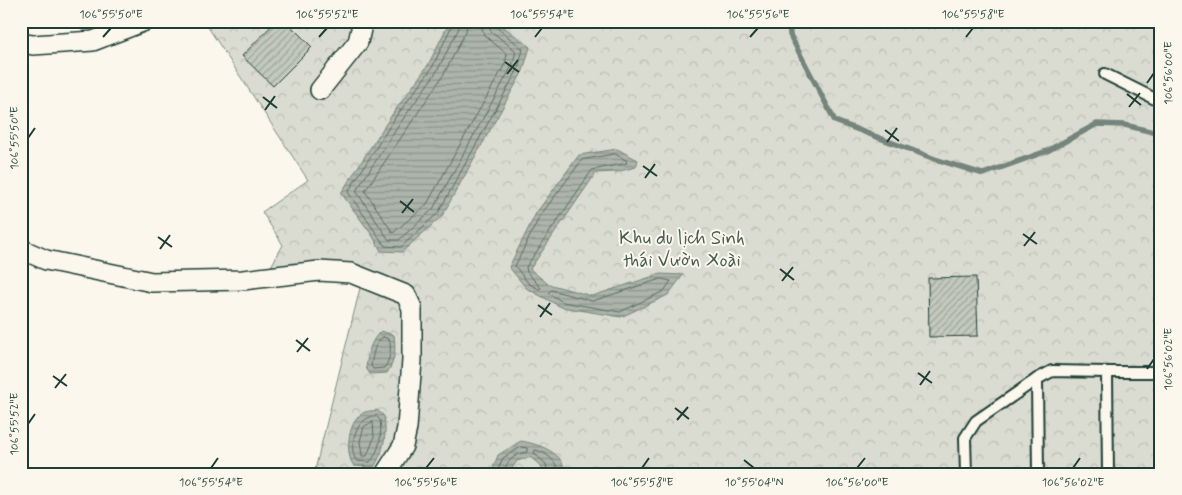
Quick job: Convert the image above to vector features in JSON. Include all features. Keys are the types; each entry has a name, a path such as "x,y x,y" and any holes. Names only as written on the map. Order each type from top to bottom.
{"street":[{"path":"21,43 33,45 93,41 145,21"},
{"path":"320,90 358,42 362,25 359,21"},
{"path":"21,249 46,260 152,282 243,280 320,271 351,273 406,295 412,308 412,352 407,428 403,446 385,474"}],"lane":[{"path":"1105,74 1161,102"},
{"path":"966,474 965,438 976,421 1052,370 1161,372"},
{"path":"1107,372 1108,474"},
{"path":"1037,379 1038,474"}],"green space":[{"name":"Khu du lịch Sinh thái Vườn Xoài","path":"204,21 1161,21 1161,474 314,474 364,272 269,270 283,245 262,212 308,180"}],"water":[{"path":"450,21 496,21 530,47 523,71 442,216 402,252 381,251 372,235 341,193 391,116 428,65"},
{"path":"617,149 638,160 636,167 616,172 596,173 530,269 548,284 592,296 660,274 683,275 668,295 621,317 561,307 526,288 509,267 536,213 579,155"},
{"path":"381,331 394,335 395,350 393,360 387,373 370,374 366,368 369,352 374,339"},
{"path":"377,410 384,416 385,423 384,443 380,455 374,467 354,466 349,453 351,429 359,416 365,412"},
{"path":"521,441 535,444 556,455 564,466 565,474 544,474 541,466 530,457 517,461 508,474 491,474 498,455"}],"building":[{"path":"276,21 286,21 312,47 273,86 242,56"},
{"path":"976,277 978,336 929,337 928,278"}],"waterway":[{"path":"789,21 790,35 835,121 935,159 983,174 1047,151 1097,124 1125,125 1161,134"}]}
